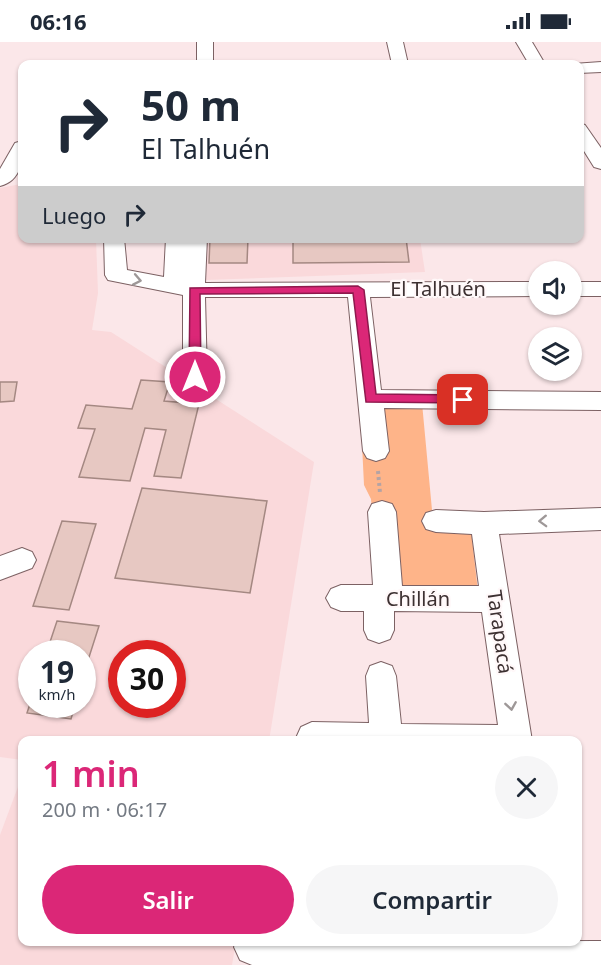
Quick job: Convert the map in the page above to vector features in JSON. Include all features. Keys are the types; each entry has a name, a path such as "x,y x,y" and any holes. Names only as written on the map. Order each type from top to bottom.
{"street":[{"path":"205,42 205,60"},
{"path":"395,42 399,60"},
{"path":"524,42 535,60"},
{"path":"584,68 601,67"},
{"path":"584,138 601,164"},
{"path":"9,177 18,156"},
{"name":"El Talhuén","path":"114,243 116,275 184,289 528,289"},
{"path":"178,243 195,377"},
{"path":"184,289 196,243"},
{"path":"582,289 601,289"},
{"path":"358,290 376,451"},
{"path":"371,399 601,401"},
{"path":"379,630 384,599 382,512"},
{"path":"436,521 484,523 601,519"},
{"name":"Tarapacá","path":"484,523 515,736"},
{"name":"Chillán","path":"341,598 494,599"},
{"path":"381,675 386,736"},
{"path":"253,947 374,952 548,953 601,960"}],"path":[{"path":"376,451 382,512"}],"shaded area":[{"path":"18,185 18,243 96,243 98,293 92,330 111,332 314,462 270,736 18,736 18,759 0,757 0,188"},
{"path":"207,243 421,243 425,272 206,280"},
{"path":"422,403 432,510 469,511 478,592 379,593 371,499 364,485 360,404"},
{"path":"18,787 18,946 235,946 232,965 0,965 0,835"}],"building":[{"path":"210,243 248,243 247,263 209,263"},
{"path":"293,243 407,243 409,262 293,263"},
{"path":"141,380 170,382 164,401 199,404 181,478 154,476 166,430 145,428 130,481 79,477 95,429 78,428 86,405 132,409"},
{"path":"0,382 17,382 14,401 0,402"},
{"path":"142,488 267,501 250,593 115,578"},
{"path":"62,521 96,524 69,610 33,606"},
{"path":"57,621 99,626 95,640 51,640"}],"route":[{"path":"195,377 194,290 358,290 371,399 463,400"}]}
